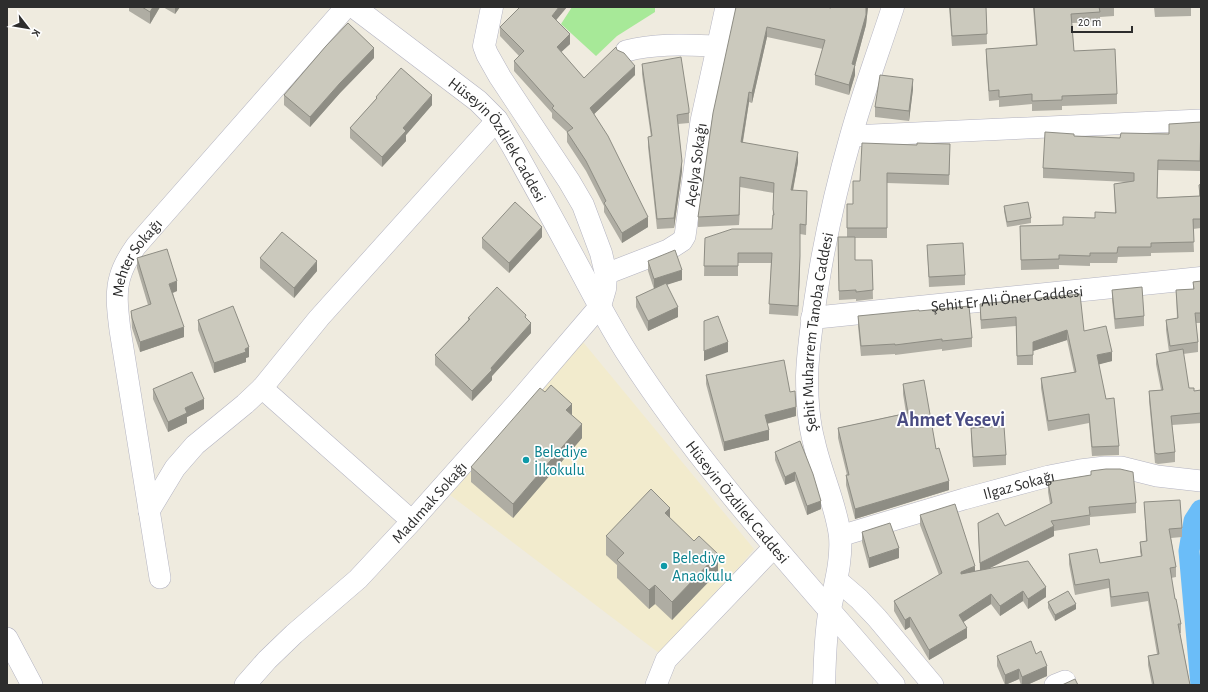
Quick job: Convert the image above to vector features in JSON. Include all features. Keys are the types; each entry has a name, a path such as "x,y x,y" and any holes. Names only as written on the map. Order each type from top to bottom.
{"street":[{"name":"Mehter Sokağı","path":"160,578 120,330 117,298 119,278 125,263 136,246 346,7"},
{"name":"Hüseyin Özdilek Caddesi","path":"354,7 478,101 497,120 614,333 629,357 725,487 774,547 830,609 894,685"},
{"path":"492,7 484,46 500,77 569,181 583,205 601,253 606,274 605,289 600,306"},
{"name":"Açelya Sokağı","path":"606,274 668,250 676,246 685,236 701,121 726,7"},
{"name":"Şehit Muharrem Tanoba Caddesi","path":"824,685 826,637 830,609 837,580 840,558 840,536 833,506 814,444 807,403 807,374 812,318 826,235 851,136 893,7"},
{"path":"626,51 662,45 718,46"},
{"path":"149,511 175,468 194,445 245,404 262,388 319,318 497,120"},
{"path":"851,136 1201,120"},
{"name":"Şehit Er Ali Öner Caddesi","path":"812,318 1201,278"},
{"name":"Madımak Sokağı","path":"244,685 294,634 358,579 517,403 600,306"},
{"path":"262,388 412,521"},
{"name":"Ilgaz Sokağı","path":"840,536 964,499 1049,476 1080,470 1121,467 1157,476 1201,481"},
{"path":"656,685 666,660 774,547"},
{"path":"837,580 859,599 872,613 933,685"},
{"path":"7,638 32,685"}],"shaded area":[{"path":"583,342 754,549 659,653 450,495"}],"green space":[{"path":"572,7 655,7 655,12 617,36 596,56 561,24"}],"building":[{"path":"142,7 153,7 150,12"},
{"path":"520,7 559,7 552,16 570,34 557,47 584,78 616,47 617,50 624,53 635,66 590,108 608,136 648,217 622,233 604,203 606,201 586,161 567,132 573,128 552,108 554,106 514,61 524,51 500,27"},
{"path":"736,7 866,7 866,15 852,64 855,65 849,85 815,75 825,40 767,27 752,93 749,92 741,142 798,152 791,190 807,191 806,225 800,224 798,306 769,304 772,253 738,253 738,266 704,266 705,238 732,229 772,229 774,215 774,183 740,177 739,215 698,217 713,113"},
{"path":"950,7 986,7 987,34 952,36"},
{"path":"1034,7 1099,7 1100,12 1071,14 1074,51 1115,49 1117,94 1062,96 1062,100 1032,101 1032,94 999,97 999,90 989,91 986,49 1037,45"},
{"path":"348,23 374,48 310,117 284,95"},
{"path":"681,57 689,113 677,115 682,161 674,218 657,219 648,137 652,136 642,64"},
{"path":"401,68 432,95 403,128 406,131 382,157 350,128"},
{"path":"880,75 913,79 909,111 875,107"},
{"path":"1201,122 1200,161 1158,160 1157,198 1200,196 1199,185 1201,184 1201,219 1193,219 1194,242 1151,243 1151,247 1118,247 1117,253 1090,253 1090,256 1059,255 1059,259 1021,260 1020,226 1063,225 1063,217 1095,218 1095,212 1116,213 1114,184 1134,181 1134,173 1043,168 1045,132 1074,134 1074,136 1120,138 1121,133 1169,134 1169,124"},
{"path":"862,143 917,145 917,143 950,144 949,175 887,173 887,228 847,228 847,204 853,204 853,181 860,181"},
{"path":"515,202 542,227 509,263 482,238"},
{"path":"1028,202 1031,218 1007,222 1004,206"},
{"path":"282,232 317,261 294,288 260,258"},
{"path":"838,237 855,237 855,260 872,260 873,290 856,292 856,290 839,291"},
{"path":"963,243 965,275 929,277 927,245"},
{"path":"167,249 177,281 169,284 184,327 140,342 131,311 151,304 137,258"},
{"path":"675,250 682,270 654,279 648,261"},
{"path":"1201,281 1201,313 1195,313 1198,342 1170,346 1166,320 1178,318 1176,290 1194,289 1193,282"},
{"path":"666,283 678,307 648,321 636,297"},
{"path":"497,287 526,315 525,317 531,323 491,368 492,370 472,391 435,355 470,319 468,318"},
{"path":"1142,287 1144,316 1115,319 1112,290"},
{"path":"1080,294 1084,331 1106,326 1112,352 1097,355 1106,399 1114,398 1119,446 1092,447 1089,414 1048,421 1041,378 1076,372 1067,330 1033,342 1033,355 1017,356 1016,317 981,320 980,304"},
{"path":"233,306 249,347 245,349 246,352 214,363 198,320"},
{"path":"969,306 972,338 942,341 942,339 895,345 861,346 858,316"},
{"path":"718,316 728,342 704,351 704,321"},
{"path":"1183,349 1189,388 1194,388 1194,391 1201,390 1201,413 1171,416 1175,452 1158,454 1155,453 1149,391 1163,390 1156,354"},
{"path":"784,360 790,392 795,391 796,407 765,415 769,430 724,442 706,375"},
{"path":"192,372 204,399 185,408 187,413 168,422 153,389"},
{"path":"924,380 936,449 939,448 949,481 855,509 846,475 849,475 838,428 908,413 903,384"},
{"name":"Belediye İlkokulu","path":"551,385 572,404 566,410 582,424 513,504 471,467 540,388 545,392"},
{"path":"1004,426 1006,455 973,457 971,428"},
{"path":"800,441 813,474 821,501 807,506 795,472 785,477 775,452"},
{"path":"1120,469 1133,472 1136,503 1089,507 1090,515 1051,521 1054,526 980,563 978,523 998,513 1005,526 1052,503 1048,482 1091,475 1091,471"},
{"name":"Belediye Anaokulu","path":"651,489 670,508 665,513 694,541 699,536 718,554 672,602 655,585 649,590 617,560 624,553 606,536"},
{"path":"1180,500 1182,528 1169,529 1176,567 1170,568 1181,624 1178,624 1190,685 1154,685 1148,656 1159,654 1148,592 1111,597 1109,579 1075,585 1069,554 1097,549 1100,563 1142,556 1140,542 1147,541 1144,502"},
{"path":"955,504 975,566 961,572 961,574 1028,561 1046,587 1028,599 1023,591 1000,606 991,594 959,615 967,628 929,650 910,617 905,620 894,601 942,573 920,515"},
{"path":"890,523 899,548 869,558 862,532"},
{"path":"1068,591 1076,604 1055,615 1048,602"},
{"path":"1031,641 1036,654 1041,651 1047,666 1022,677 1019,669 1005,675 997,656"},
{"path":"1075,679 1078,685 1062,685"}],"waterway":[{"path":"1201,510 1194,521 1189,551 1201,685"}],"place":[{"name":"Belediye İlkokulu","path":"526,460"},
{"name":"Belediye Anaokulu","path":"664,566"}],"district":[{"name":"Ahmet Yesevi","path":"951,419"}]}
